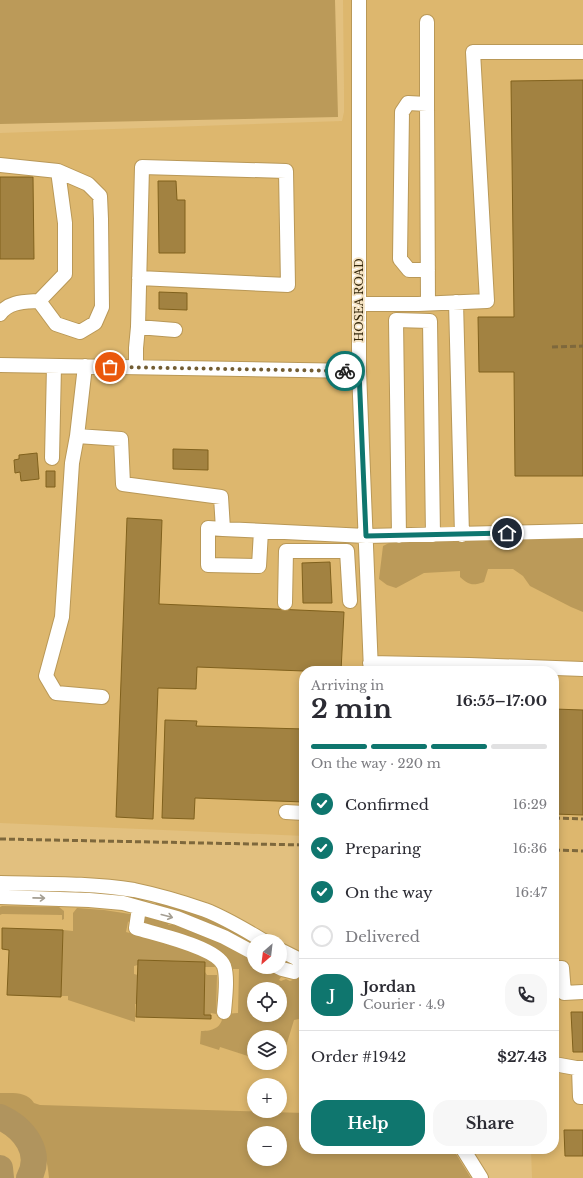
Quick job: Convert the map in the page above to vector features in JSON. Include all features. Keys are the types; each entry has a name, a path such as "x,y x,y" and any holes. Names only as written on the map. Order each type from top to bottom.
{"street":[{"name":"HOSEA ROAD","path":"359,0 359,371 371,666"},
{"path":"427,22 428,303"},
{"path":"359,304 487,301 473,52 583,52"},
{"path":"427,104 408,104 402,112 400,259 409,270 428,270"},
{"path":"0,165 58,171 88,184 100,196 102,307 95,323 80,332 56,324 39,301"},
{"path":"136,367 142,167 286,171 288,285 139,278"},
{"path":"0,314 5,308 20,302 39,301 65,274 65,223 58,171"},
{"path":"456,302 462,535"},
{"path":"399,536 396,320 430,321 433,535"},
{"path":"138,327 175,330"},
{"path":"0,365 359,371"},
{"path":"52,458 54,366"},
{"path":"85,366 77,436 72,463 62,617 46,676 56,693 102,697"},
{"path":"77,436 121,439 123,484 221,497 223,529"},
{"path":"261,531 259,566 208,565 208,528 366,536 462,535 583,531"},
{"path":"328,534 329,551"},
{"path":"285,603 286,551 347,551 350,601"},
{"path":"559,669 583,669"},
{"path":"286,812 299,813"},
{"path":"0,883 105,887 154,894 206,911 233,922 253,934"},
{"path":"0,897 89,900 124,903 177,918 224,937 247,949"},
{"path":"140,908 136,928 203,949 224,964 226,973 224,1012"},
{"path":"287,954 299,960"},
{"path":"287,971 294,972 299,968"},
{"path":"559,968 562,968 564,993 583,992"},
{"path":"559,1065 581,1068 580,1097 583,1097"},
{"path":"466,1154 481,1178"}],"shaded area":[{"path":"0,0 335,0 338,117 0,124"},
{"path":"343,0 583,0 583,1178 532,1178 531,1154 559,1154 559,666 299,666 299,836 0,823 0,133 342,121 344,112"},
{"path":"583,539 583,612 530,586 523,576 513,569 488,569 484,582 476,584 466,582 460,577 460,571 424,573 396,588 387,585 379,579 383,546 395,540"},
{"path":"0,892 66,893 247,943 247,974 287,974 287,968 299,971 299,1154 331,1154 459,1178 0,1178"},
{"path":"156,902 190,912 247,938 247,943 155,906"},
{"path":"0,907 59,907 64,911 64,919 62,920 62,915 0,915"},
{"path":"77,908 130,914 132,915 131,920 128,922 126,932 168,943 212,960 215,967 205,967 205,962 138,960 138,965 134,966 134,974 138,975 135,1022 68,1000 68,996 61,996 63,930 73,931 73,913"},
{"path":"146,917 169,923 168,925 174,925 190,930 225,945 247,957 247,974 276,974 281,977 279,980 281,981 286,979 290,981 299,978 299,1019 294,1020 287,1043 287,1030 247,1030 247,1056 220,1047 219,1050 200,1044 201,1031 213,1029 219,1026 223,1014 238,1013 239,969 231,969 143,923"},
{"path":"205,972 207,975 217,975 216,1014 211,1013 210,1015 204,1015"},
{"path":"0,1093 27,1096 34,1103 40,1105 247,1111 247,1118 287,1118 287,1112 299,1113 299,1154 456,1154 471,1178 49,1178 48,1166 41,1145 29,1127 20,1119 0,1107"}],"building":[{"path":"583,80 583,476 515,476 514,372 479,372 478,317 514,317 511,81"},
{"path":"0,177 33,177 34,259 0,259"},
{"path":"158,181 176,181 177,200 185,200 185,253 159,253"},
{"path":"159,292 187,293 187,310 159,309"},
{"path":"173,449 208,450 208,470 173,469"},
{"path":"37,453 39,479 21,481 20,472 15,473 14,460 19,459 19,455"},
{"path":"46,471 55,471 55,487 46,487"},
{"path":"127,518 162,520 159,604 344,612 341,666 299,666 299,671 197,667 196,689 158,688 153,819 116,817"},
{"path":"330,562 332,603 303,603 302,563"},
{"path":"559,709 583,710 583,815 559,814"},
{"path":"165,720 197,721 196,726 299,729 299,802 195,798 194,819 162,818"},
{"path":"2,928 63,930 61,997 7,995 9,950 2,949"},
{"path":"138,960 205,962 204,1015 211,1015 211,1019 136,1017"},
{"path":"571,1012 583,1012 583,1052 573,1052"},
{"path":"564,1130 583,1130 583,1156 565,1156"}],"taxiway":[{"path":"0,1117 17,1128 29,1142 34,1159 33,1168 29,1178"},
{"path":"0,1168 1,1178"}],"railway":[{"path":"552,347 583,346"},
{"path":"559,818 583,819"},
{"path":"0,839 299,845"},
{"path":"559,850 583,851"}],"way so far":[{"path":"110,367 345,371"}],"route":[{"path":"345,371 359,371 366,536 507,533"}]}
